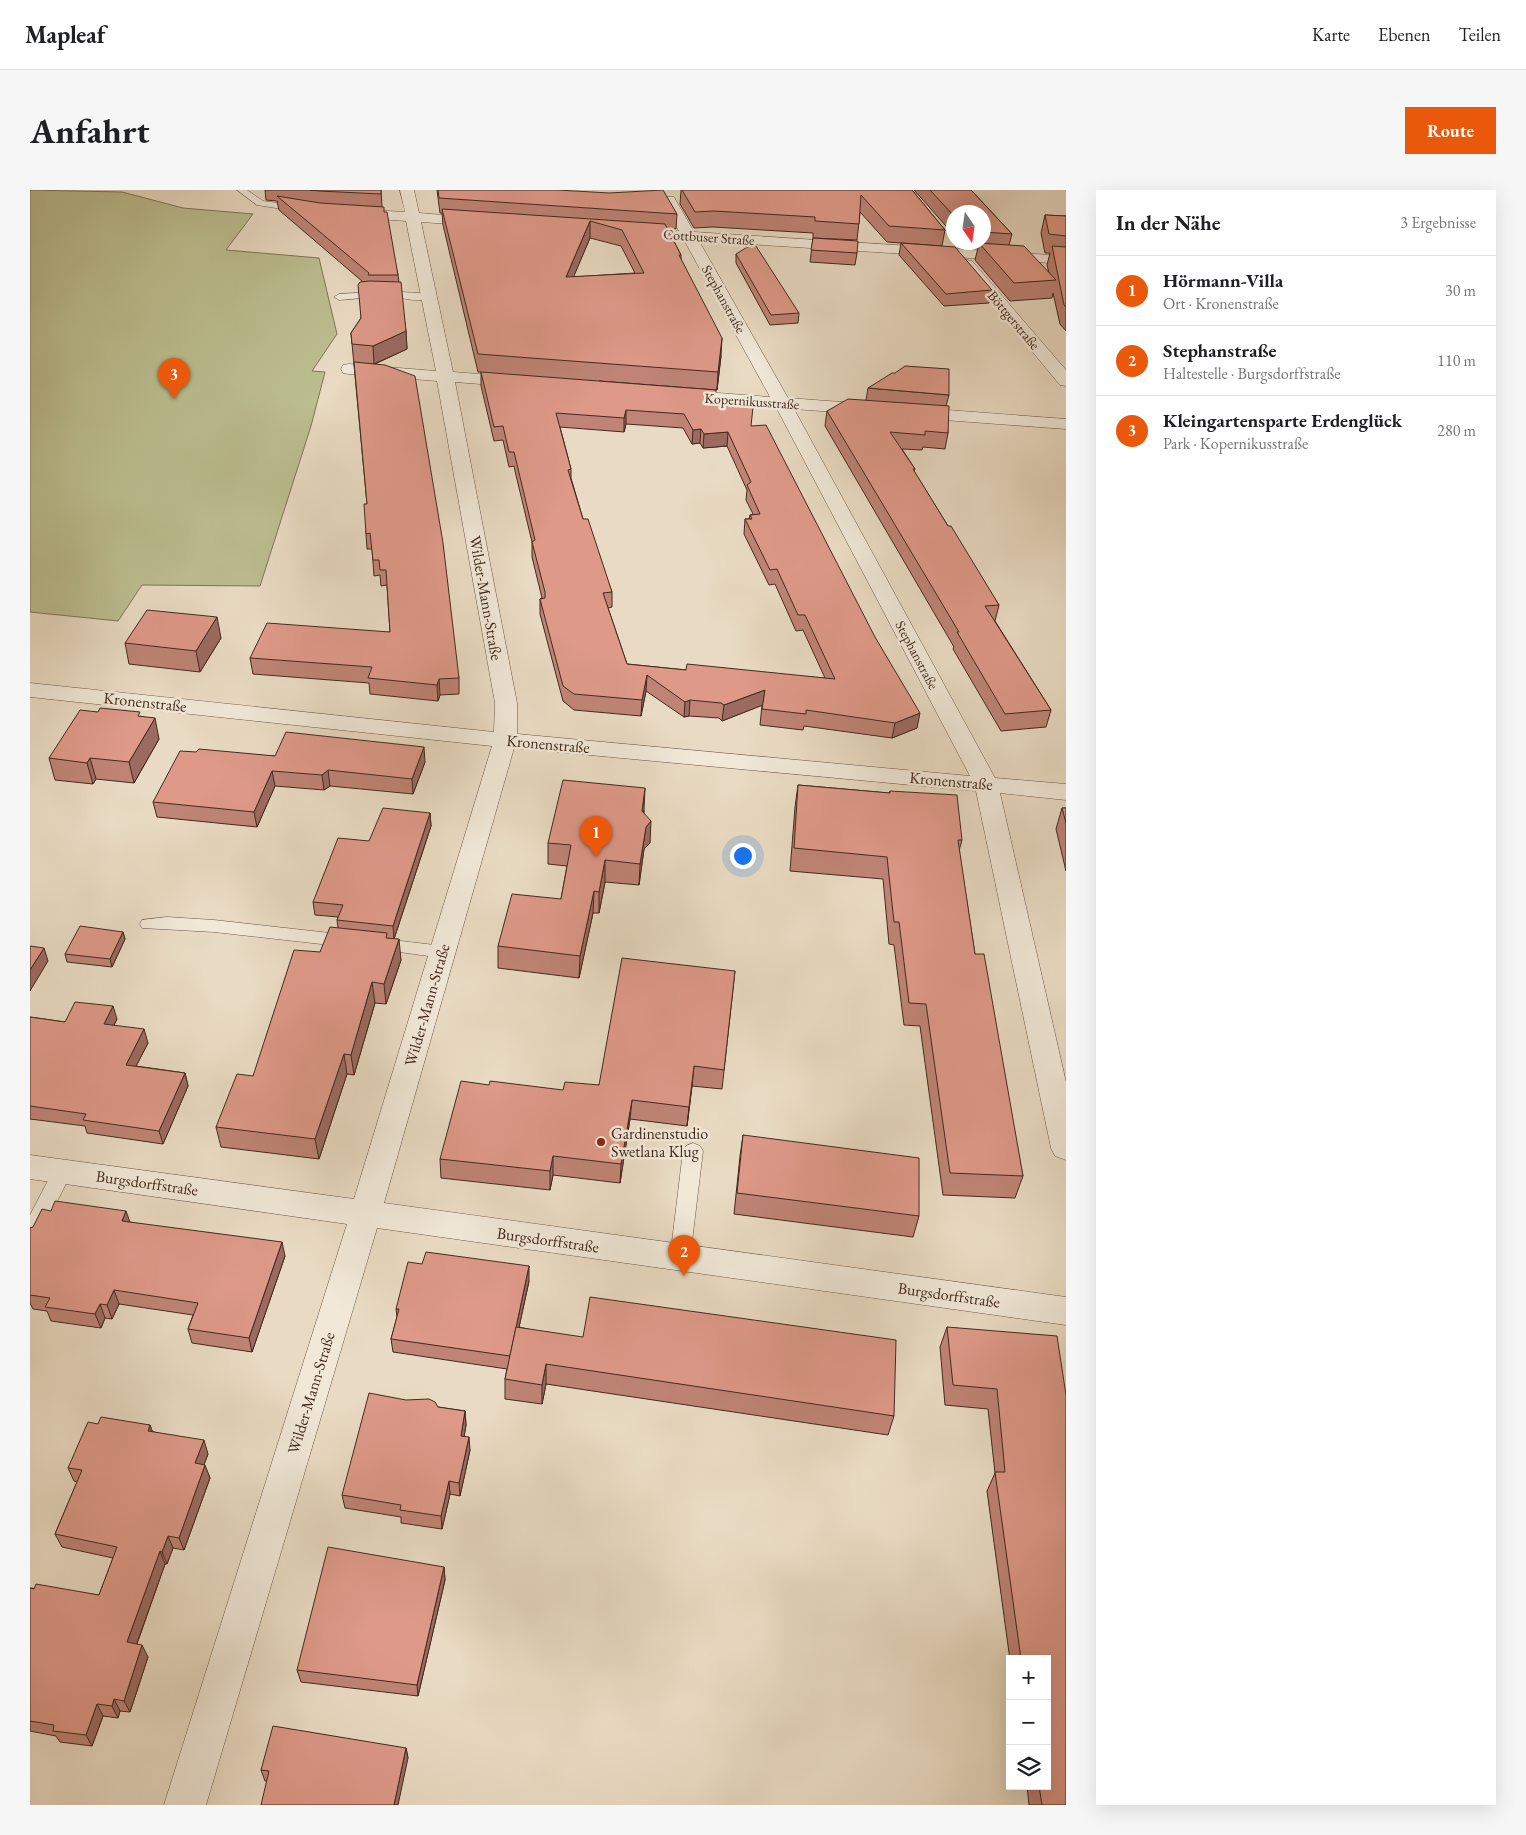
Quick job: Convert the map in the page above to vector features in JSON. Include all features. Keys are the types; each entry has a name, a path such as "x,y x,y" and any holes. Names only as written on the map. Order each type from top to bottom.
{"street":[{"name":"Wilder-Mann-Straße","path":"185,1805 366,1214 505,740 506,703 445,376 407,190"},
{"name":"Stephanstraße","path":"668,200 782,403 986,784 1066,1148"},
{"path":"340,212 491,223"},
{"name":"Cottbuser Straße","path":"660,234 1066,260"},
{"name":"Böttgerstraße","path":"945,238 1066,381"},
{"path":"349,369 538,384"},
{"name":"Kopernikusstraße","path":"666,394 1066,424"},
{"name":"Kronenstraße","path":"30,690 505,740 1066,792"},
{"name":"Burgsdorffstraße","path":"30,1167 1066,1311"}],"lane":[{"path":"240,190 260,203 312,210"},
{"path":"339,297 392,294 428,296"},
{"path":"148,924 167,923 214,926 443,952"},
{"path":"680,1258 693,1151"},
{"path":"30,1235 62,1172"}],"green space":[{"path":"30,190 122,192 183,208 253,214 226,250 319,258 337,334 312,371 325,372 311,426 260,586 142,585 118,621 30,612"}],"building":[{"path":"310,190 381,190 381,194 319,191"},
{"path":"438,190 558,190 609,193 663,190 677,214 439,198"},
{"path":"682,190 912,190 945,230 889,226 861,195 859,224 815,221 815,217 714,211 695,212"},
{"path":"930,190 971,190 985,205 946,205 946,207"},
{"path":"277,196 320,203 384,207 384,212 387,212 398,275 368,275 369,273"},
{"path":"442,209 665,224 722,338 718,372 478,354","holes":["590,221 622,230 644,273 566,277"]},
{"path":"991,211 1012,234 991,232"},
{"path":"1045,215 1066,216 1066,236 1049,234"},
{"path":"813,238 858,241 857,253 811,250"},
{"path":"754,243 799,313 771,315 736,254"},
{"path":"901,243 946,246 946,250 958,250 992,290 946,294"},
{"path":"991,244 1024,246 1056,280 1014,283 985,250 991,250"},
{"path":"1052,246 1066,247 1066,307 1064,305"},
{"path":"360,282 401,282 406,331 373,346 352,344 351,333 361,318 358,285"},
{"path":"354,362 385,365 415,376 443,543 459,678 439,679 437,685 368,678 372,667 250,658 267,623 390,632 386,570 380,570 379,560 373,560 370,533 366,534 364,504 367,504"},
{"path":"905,366 949,369 949,395 868,388"},
{"path":"481,372 716,390 715,400 725,401 724,405 753,407 751,426 766,425 875,637 920,713 895,723 806,710 806,714 762,709 765,690 724,705 721,703 690,700 685,702 647,675 642,700 574,694 563,686 540,599 545,598 545,592 532,542 535,540 514,452 509,452 503,426 494,427","holes":["626,410 684,414 693,430 701,429 704,434 728,432 751,482 747,485 760,514 750,515 752,519 745,519 770,570 777,569 798,615 805,615 835,679 687,664 686,670 627,664 603,593 612,592 588,519 583,519 568,470 571,469 556,413 624,418"]},
{"path":"848,399 949,406 948,433 925,431 925,435 890,432 915,469 913,469 948,526 951,526 999,605 985,606 1051,710 1005,714 957,632 959,632 827,411"},
{"path":"147,610 217,617 196,651 125,643"},
{"path":"100,708 140,712 138,716 155,718 129,762 90,758 87,763 49,758 80,710 98,712"},
{"path":"286,732 424,747 412,779 328,770 322,775 272,771 254,812 153,802 180,751 196,752 199,749 275,756"},
{"path":"563,780 645,788 642,811 651,821 646,827 640,864 605,860 599,892 594,891 580,956 498,946 512,894 561,899 571,845 548,843"},
{"path":"798,785 890,793 890,791 957,795 962,840 958,840 975,954 984,954 1023,1176 950,1173 926,1004 909,1003 899,922 894,922 887,857 794,848"},
{"path":"383,808 430,813 393,926 337,920 343,905 313,902 338,838 369,841"},
{"path":"1062,808 1066,808 1066,823"},
{"path":"80,926 123,932 110,959 65,954"},
{"path":"330,927 387,933 386,938 399,939 384,984 372,982 351,1055 344,1054 315,1139 216,1127 237,1074 253,1076 294,950 320,952"},
{"path":"30,946 44,948 30,970"},
{"path":"622,958 735,971 724,1070 694,1066 689,1107 632,1100 621,1164 553,1156 550,1171 440,1159 461,1081 489,1085 490,1081 563,1090 565,1082 599,1085"},
{"path":"75,1002 113,1006 104,1024 144,1029 126,1065 185,1073 159,1131 83,1120 86,1114 30,1106 30,1017 65,1022"},
{"path":"743,1135 919,1158 919,1216 737,1193"},
{"path":"55,1201 126,1211 122,1221 282,1242 249,1338 188,1329 198,1303 114,1290 107,1305 100,1304 95,1314 45,1307 50,1298 30,1295 30,1228 33,1227 42,1209 51,1211"},
{"path":"426,1252 529,1266 510,1356 391,1339 399,1309 396,1309 408,1262 422,1264"},
{"path":"590,1297 896,1340 894,1416 546,1364 542,1385 505,1379 516,1327 583,1337"},
{"path":"947,1327 1057,1336 1066,1395 1066,1805 1042,1805 1040,1790 1051,1790 1051,1655 1020,1655 995,1472 1005,1472 997,1389 953,1385"},
{"path":"369,1393 406,1400 429,1399 435,1402 438,1407 465,1411 461,1436 469,1437 459,1483 449,1481 441,1516 400,1510 401,1505 342,1495"},
{"path":"101,1417 150,1425 148,1431 204,1440 195,1463 205,1465 179,1538 168,1536 162,1552 160,1551 127,1642 142,1645 124,1701 114,1699 112,1706 97,1704 86,1735 53,1731 54,1725 30,1721 30,1588 34,1589 36,1584 99,1595 117,1547 55,1534 82,1470 68,1468 88,1422 98,1424"},
{"path":"328,1547 444,1567 417,1685 297,1670"},
{"path":"273,1726 406,1748 394,1805 261,1805 269,1771 261,1770"}],"place":[{"name":"Kleingartensparte Erdenglück","path":"174,399"},
{"name":"Hörmann-Villa","path":"596,857"},
{"name":"Gardinenstudio Swetlana Klug","path":"601,1142"},
{"name":"Stephanstraße","path":"684,1276"}]}
